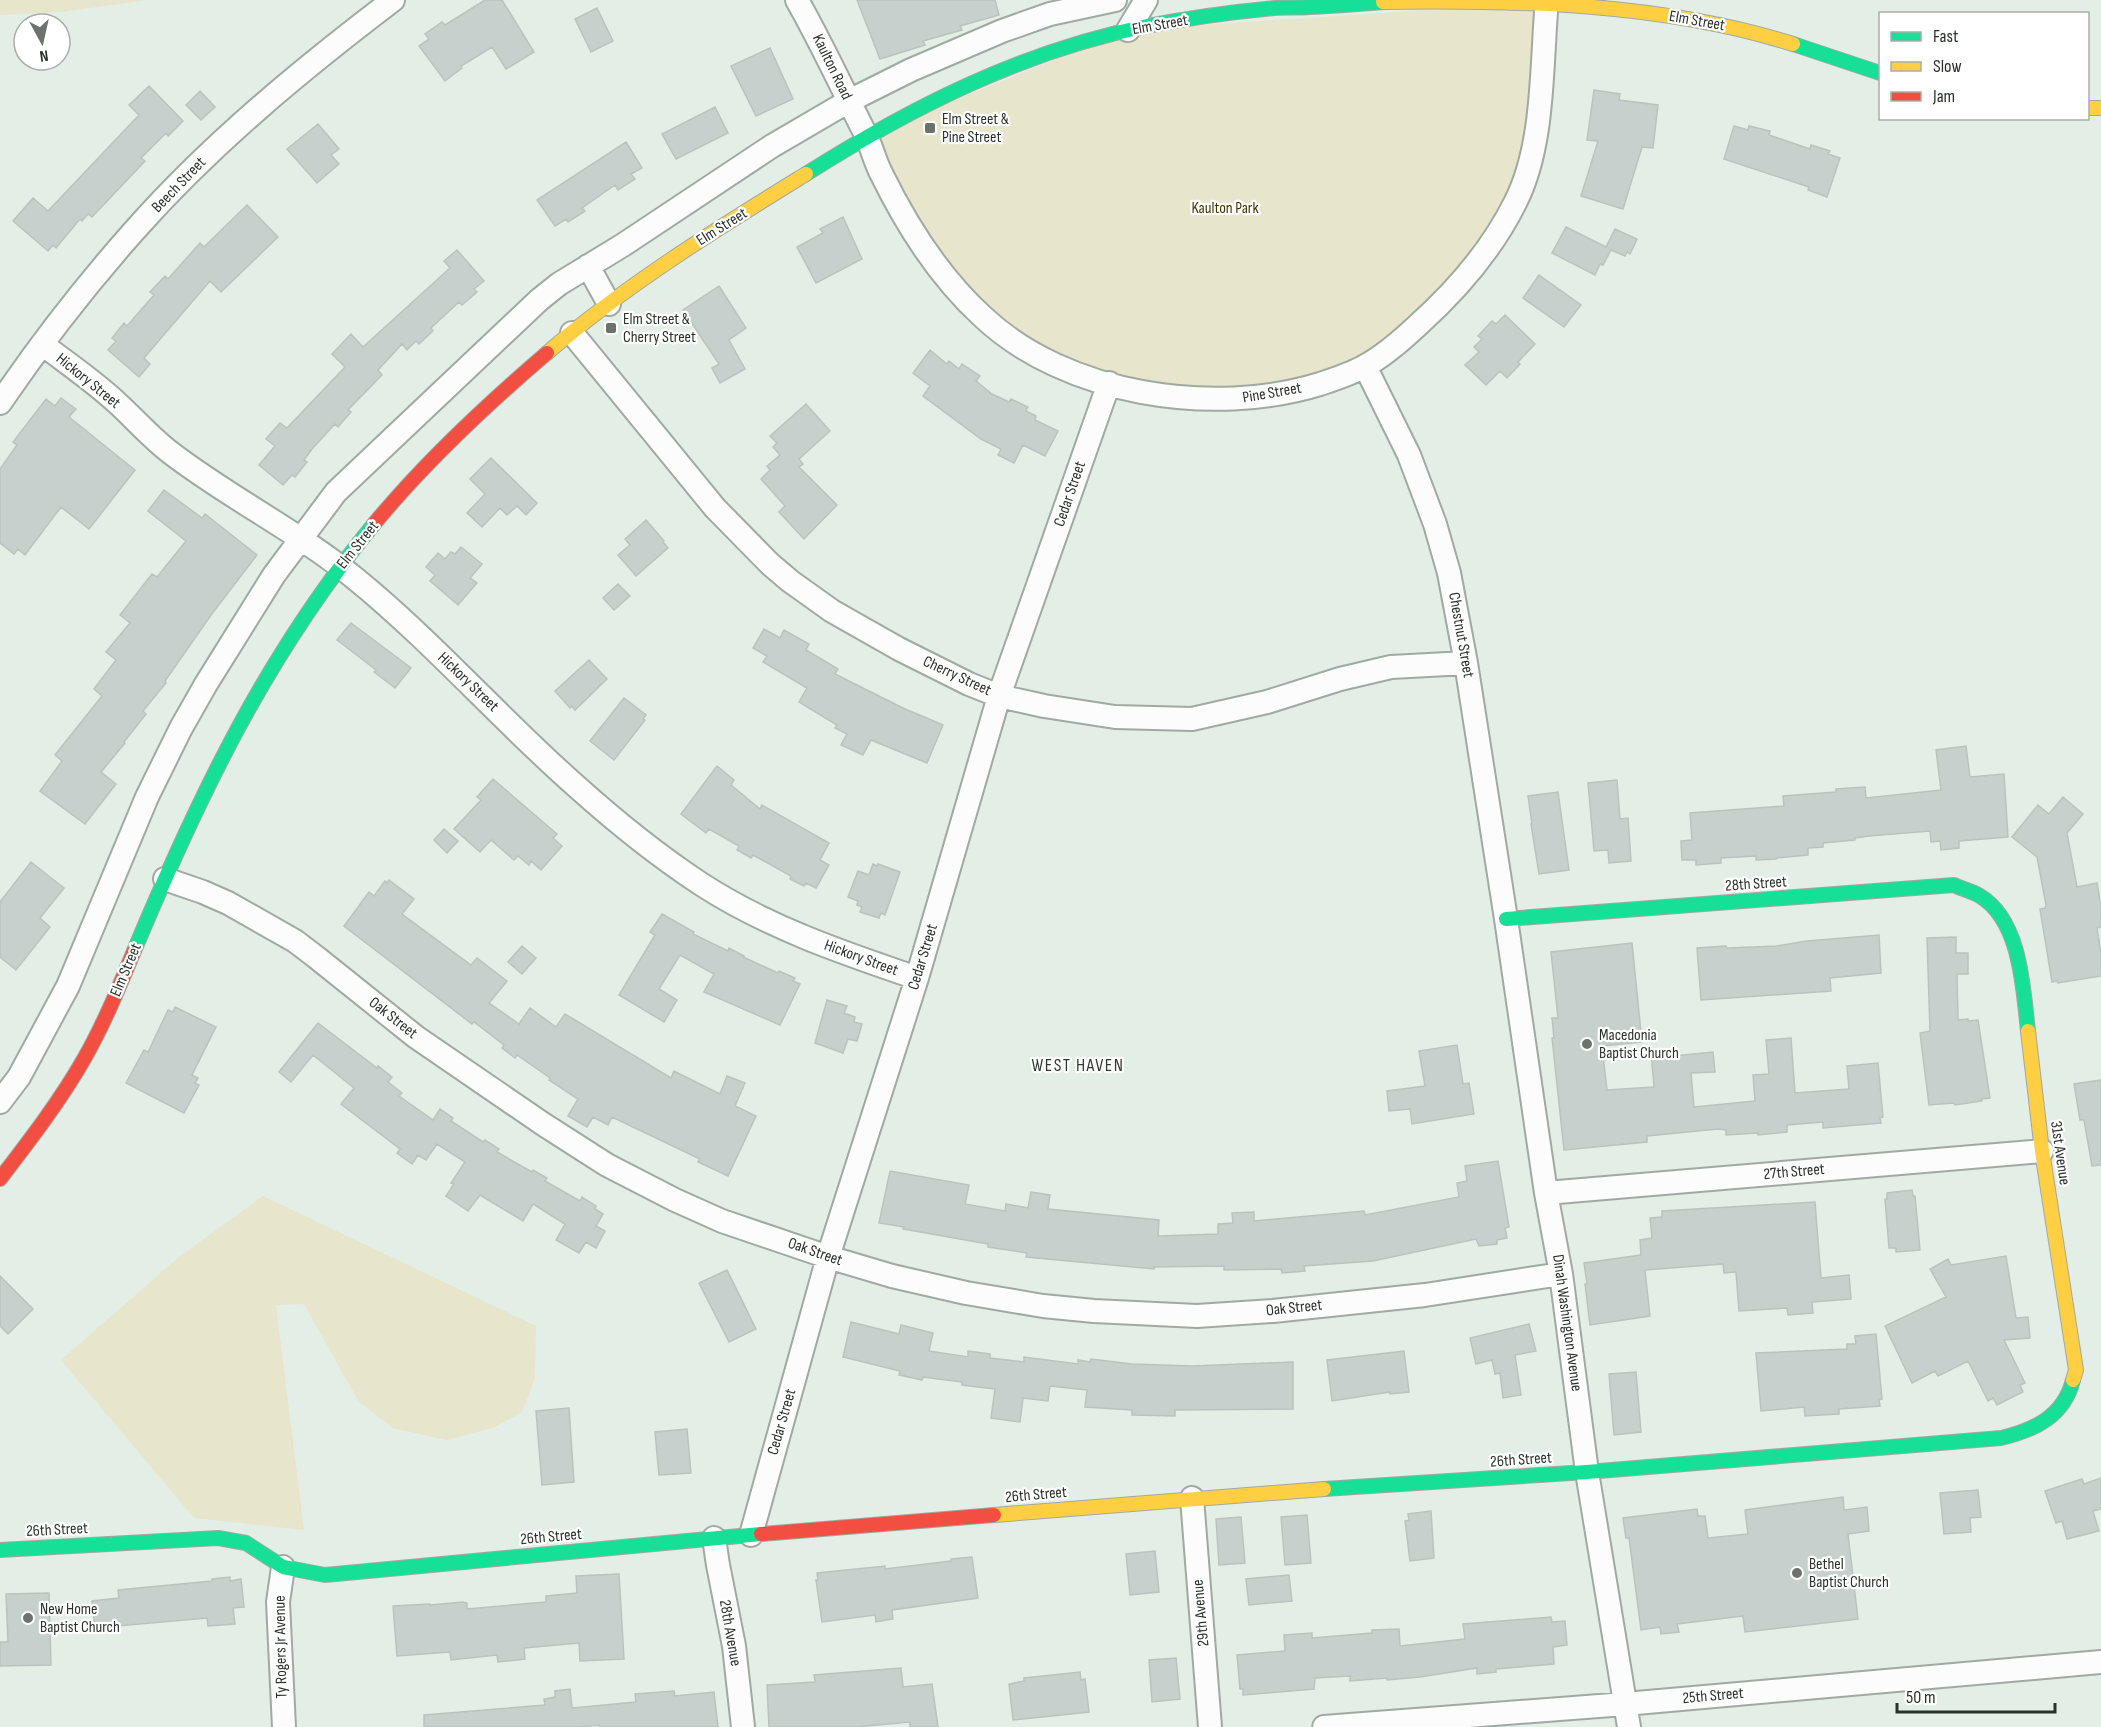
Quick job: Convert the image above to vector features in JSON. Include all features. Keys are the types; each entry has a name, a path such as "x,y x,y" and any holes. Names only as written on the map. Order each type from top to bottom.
{"street":[{"name":"Beech Street","path":"0,404 42,344 134,231 217,147 282,88 393,0"},
{"name":"Kaulton Road","path":"797,0 866,136"},
{"path":"0,1102 19,1077 68,986 147,797 181,728 274,575 322,509 353,475 539,300 559,284 772,146 849,101 911,70 1050,14 1115,0"},
{"path":"1128,30 1146,0"},
{"name":"Elm Street","path":"0,1179 45,1121 85,1057 119,988 165,879 228,743 249,705 292,634 340,567 384,512 435,455 547,352 669,261 866,136 954,91 1024,62 1128,30 1270,4 1298,9 1430,1 1546,1 1653,13 1728,26 1803,47 1879,73"},
{"name":"Pine Street","path":"866,136 880,172 931,262 947,282 984,318 1024,349 1046,362 1069,371 1144,392 1195,399 1246,399 1296,391 1341,377 1365,366 1405,337 1461,283 1492,244 1517,200 1532,152 1540,102 1546,1"},
{"path":"588,266 609,304"},
{"name":"Cherry Street","path":"572,333 715,508 770,564 810,597 832,611 900,649 969,684 999,696 1044,706 1115,717 1192,719 1267,702 1340,679 1391,667 1466,663"},
{"name":"Hickory Street","path":"42,344 98,386 170,453 233,497 301,538 340,567 430,645 574,785 655,852 704,885 800,936 917,978"},
{"name":"Chestnut Street","path":"1365,366 1409,455 1435,524 1449,573 1466,663 1506,919"},
{"name":"Cedar Street","path":"751,1535 828,1257 917,978 999,696 1109,383"},
{"name":"Oak Street","path":"165,879 228,903 295,941 416,1037 607,1165 722,1221 892,1276 966,1293 1043,1306 1197,1316 1273,1311 1425,1295 1561,1274"},
{"name":"28th Street","path":"1506,919 1954,885 1980,897 1998,916"},
{"name":"31st Avenue","path":"1998,916 2013,938 2020,964 2042,1151 2076,1370 2068,1397"},
{"name":"Dinah Washington Avenue","path":"1506,919 1546,1193 1561,1274 1587,1472 1629,1727"},
{"name":"27th Street","path":"1546,1193 2042,1151"},
{"name":"26th Street","path":"0,1550 218,1538 246,1543 283,1567 325,1575 714,1538 1192,1498 1587,1472 2001,1438 2027,1432 2051,1419 2068,1397"},
{"name":"29th Avenue","path":"1192,1498 1210,1727"},
{"name":"28th Avenue","path":"714,1538 734,1646 743,1727"},
{"name":"Ty Rogers Jr Avenue","path":"283,1567 278,1602 284,1727"},
{"name":"25th Street","path":"1324,1727 1625,1704 2101,1662"}],"green space":[{"path":"0,0 148,0 60,12 12,12 12,14 0,15"},
{"name":"Kaulton Park","path":"1546,2 1540,102 1492,244 1365,366 1246,399 1069,371 947,282 866,136 1128,30"},
{"path":"263,1196 536,1326 535,1378 522,1412 493,1428 446,1440 393,1428 359,1402 304,1304 276,1305 304,1530 194,1518 61,1360 179,1257"}],"building":[{"path":"485,0 502,0 534,52 506,69 492,47 461,66 462,68 445,81 419,46 429,39 425,34 442,22 445,25"},
{"path":"857,0 995,0 999,15 960,26 962,30 923,41 925,45 880,59"},
{"path":"597,8 613,41 591,52 575,19"},
{"path":"770,48 793,99 756,116 731,66"},
{"path":"149,86 183,121 168,136 166,133 141,158 145,161 92,217 88,214 82,221 80,219 56,248 53,245 48,251 13,221 33,198 48,211 139,115 129,105"},
{"path":"1594,90 1620,94 1619,100 1658,105 1653,148 1642,147 1623,209 1581,196 1598,141 1587,140"},
{"path":"200,91 215,107 201,120 186,105"},
{"path":"715,107 728,133 676,159 662,134"},
{"path":"318,124 339,149 331,155 339,164 317,183 287,149"},
{"path":"1734,126 1748,130 1749,126 1770,131 1769,135 1810,149 1811,145 1830,151 1828,154 1840,158 1827,197 1808,190 1809,187 1724,159"},
{"path":"626,142 642,168 631,174 635,179 618,190 615,185 582,208 585,211 568,222 566,219 555,226 537,200"},
{"path":"247,205 278,237 221,292 210,281 144,358 150,364 139,377 108,350 116,341 112,338 124,323 127,326 154,295 150,292 165,276 168,279 200,243 204,247"},
{"path":"843,217 862,259 816,283 797,247 823,233 820,229"},
{"path":"1566,227 1606,247 1615,229 1637,239 1630,254 1627,252 1625,256 1611,250 1595,275 1552,253"},
{"path":"457,250 484,281 474,289 477,292 462,305 459,302 431,328 433,331 419,344 416,341 407,350 402,344 378,370 382,375 348,410 351,412 338,427 335,424 312,449 304,460 307,462 295,477 292,475 283,485 259,465 275,446 266,439 280,423 287,428 345,367 332,354 351,334 363,347 450,268 444,261"},
{"path":"1539,275 1581,305 1564,327 1523,298"},
{"path":"719,286 746,328 729,340 745,369 720,383 712,368 719,364 683,310"},
{"path":"1505,315 1535,344 1507,378 1500,371 1486,385 1465,365 1479,352 1474,347 1482,339 1478,336 1492,321 1496,324"},
{"path":"930,350 947,364 949,361 959,369 962,364 980,376 976,381 992,394 1028,407 1026,411 1036,416 1035,420 1058,431 1045,456 1023,445 1014,463 998,455 1001,449 981,439 923,396 930,386 913,373"},
{"path":"61,398 76,409 69,417 135,470 89,529 61,507 25,555 18,549 14,554 0,543 0,469 17,445 13,442 46,399 55,406"},
{"path":"806,404 830,431 799,459 803,464 799,467 837,505 804,539 779,512 785,506 761,479 770,470 767,466 780,455 773,447 777,443 770,436"},
{"path":"491,458 537,503 526,515 517,506 507,515 500,508 482,527 467,513 485,494 470,479"},
{"path":"164,490 202,518 205,514 257,555 211,615 165,681 166,683 143,711 146,714 101,772 116,784 85,824 40,791 62,761 55,755 102,696 94,689 116,660 106,652 130,623 120,615 152,574 157,577 186,541 148,511"},
{"path":"646,520 668,548 636,576 618,555 630,545 625,539"},
{"path":"461,547 482,564 470,578 477,583 458,605 430,581 435,575 426,567 438,553 445,559 451,552 455,554"},
{"path":"618,584 630,596 614,610 603,598"},
{"path":"351,623 411,668 395,688 337,640"},
{"path":"764,629 780,638 784,630 809,644 806,650 838,669 835,674 943,725 927,763 871,740 863,755 841,745 847,734 835,728 837,725 799,702 807,688 763,662 767,656 753,648"},
{"path":"589,660 607,679 575,710 572,706 570,708 555,691"},
{"path":"624,698 646,715 643,719 645,720 614,760 590,741"},
{"path":"1966,746 1970,777 2004,774 2008,837 1959,841 1959,848 1941,850 1940,841 1931,842 1930,831 1869,836 1855,838 1855,840 1823,843 1823,847 1808,848 1808,855 1776,859 1756,860 1756,856 1721,858 1721,863 1696,865 1696,860 1682,860 1681,841 1692,840 1690,813 1784,806 1783,796 1836,792 1836,789 1865,787 1866,798 1941,790 1936,750"},
{"path":"717,766 734,780 731,785 760,809 762,805 829,843 820,860 829,865 816,888 806,883 804,886 790,879 791,876 753,855 751,858 737,850 739,846 709,829 706,833 681,814"},
{"path":"493,779 557,834 553,838 562,846 541,870 531,861 529,865 518,856 514,860 491,840 480,852 454,829 481,800 477,797"},
{"path":"1617,780 1620,819 1628,818 1631,861 1609,863 1608,850 1594,851 1588,783"},
{"path":"1558,792 1569,870 1539,874 1528,796"},
{"path":"2063,797 2083,814 2067,833 2077,887 2097,883 2101,908 2101,927 2097,928 2101,953 2101,976 2058,983 2057,981 2052,982 2040,909 2045,908 2046,905 2037,857 2012,837 2038,805 2049,814"},
{"path":"444,829 458,841 447,853 434,840"},
{"path":"31,862 64,888 40,918 50,927 16,970 0,957 0,902"},
{"path":"873,864 900,872 885,915 881,913 879,918 860,912 862,907 857,905 858,901 848,897 858,871 869,875"},
{"path":"389,880 414,899 402,914 471,965 477,958 507,981 489,1003 519,1024 530,1008 556,1027 565,1014 671,1078 674,1071 720,1094 727,1076 745,1083 735,1106 756,1116 728,1176 698,1162 700,1159 612,1117 608,1125 593,1117 587,1127 568,1116 578,1099 517,1055 515,1058 502,1048 504,1045 474,1022 472,1024 344,926 369,892 374,896 385,881 387,883"},
{"path":"662,914 694,932 693,934 728,951 729,948 778,973 779,971 795,978 793,981 800,984 780,1025 704,992 714,974 680,955 659,989 677,1000 664,1022 619,995 655,935 650,932"},
{"path":"1879,935 1881,973 1830,978 1831,991 1701,1000 1697,948 1777,946"},
{"path":"1956,937 1956,953 1968,953 1968,974 1957,974 1958,1020 1978,1020 1990,1098 1955,1105 1954,1103 1929,1105 1920,1033 1930,1031 1927,938"},
{"path":"1632,943 1642,1042 1602,1046 1607,1090 1654,1087 1651,1052 1673,1050 1673,1056 1713,1052 1715,1072 1691,1073 1694,1107 1755,1101 1753,1075 1769,1074 1766,1040 1791,1038 1795,1093 1849,1089 1847,1066 1878,1063 1883,1117 1880,1118 1881,1123 1823,1128 1823,1122 1787,1125 1787,1132 1758,1135 1758,1133 1726,1135 1726,1130 1718,1129 1647,1136 1647,1142 1564,1150 1552,1038 1554,1038 1552,1018 1558,1018 1551,952"},
{"path":"522,946 536,958 522,974 508,962"},
{"path":"827,1000 847,1006 844,1013 855,1017 854,1022 862,1024 857,1041 848,1039 843,1053 815,1043"},
{"path":"175,1007 216,1027 192,1075 198,1078 195,1083 199,1085 184,1113 126,1083 144,1050 148,1052 168,1010 173,1012"},
{"path":"318,1023 392,1077 388,1082 402,1093 399,1096 433,1120 440,1109 453,1118 451,1121 483,1142 485,1140 499,1149 497,1152 547,1178 545,1181 580,1201 582,1197 596,1206 595,1209 603,1214 596,1226 605,1231 596,1248 586,1242 579,1253 556,1240 565,1224 533,1204 523,1221 480,1195 468,1211 446,1196 454,1184 451,1183 465,1162 437,1144 426,1160 418,1155 412,1164 397,1153 400,1149 341,1104 354,1088 313,1055 291,1082 279,1072"},
{"path":"1457,1045 1463,1084 1469,1083 1474,1114 1412,1124 1410,1109 1389,1111 1387,1091 1425,1086 1419,1051"},
{"path":"2101,1080 2101,1165 2092,1166 2084,1120 2080,1120 2074,1084"},
{"path":"1498,1161 1509,1227 1505,1228 1507,1238 1497,1240 1497,1244 1479,1246 1476,1239 1373,1261 1304,1266 1305,1271 1282,1273 1281,1269 1224,1270 1224,1266 1154,1267 1154,1269 1026,1257 1027,1253 988,1247 988,1244 879,1223 890,1171 969,1185 965,1204 1005,1211 1006,1204 1028,1208 1031,1192 1050,1195 1048,1209 1159,1220 1158,1236 1218,1234 1218,1224 1233,1223 1232,1213 1254,1212 1254,1221 1364,1211 1365,1215 1459,1197 1457,1183 1467,1181 1465,1166"},
{"path":"1912,1190 1915,1196 1920,1250 1896,1252 1896,1248 1889,1248 1885,1199 1887,1199 1887,1193"},
{"path":"1815,1202 1821,1278 1849,1275 1851,1299 1812,1302 1813,1313 1788,1315 1787,1308 1739,1311 1736,1272 1724,1273 1723,1264 1645,1270 1650,1316 1590,1325 1584,1263 1641,1255 1640,1240 1652,1238 1650,1218 1662,1217 1662,1211"},
{"path":"2006,1256 2016,1318 2028,1317 2030,1338 2004,1340 2025,1383 2020,1385 2023,1392 1997,1405 1993,1398 1988,1401 1968,1361 1938,1376 1935,1371 1912,1383 1885,1326 1946,1297 1930,1269 1948,1259 1951,1265"},
{"path":"727,1270 756,1329 729,1342 699,1283"},
{"path":"0,1276 33,1309 8,1334 0,1326"},
{"path":"851,1322 899,1334 901,1325 933,1333 929,1351 968,1357 968,1351 990,1354 990,1358 1024,1362 1024,1357 1078,1364 1078,1360 1090,1362 1091,1359 1132,1364 1192,1366 1293,1362 1293,1409 1175,1410 1175,1416 1132,1415 1132,1410 1085,1407 1087,1390 1050,1386 1048,1401 1023,1398 1020,1422 991,1418 995,1389 923,1377 922,1380 899,1375 900,1371 843,1357"},
{"path":"1529,1324 1536,1351 1515,1355 1521,1395 1503,1398 1500,1373 1495,1374 1492,1360 1476,1364 1470,1338"},
{"path":"1876,1334 1882,1399 1879,1400 1880,1406 1839,1409 1839,1414 1805,1416 1804,1407 1761,1411 1756,1353 1847,1349 1847,1344 1856,1344 1855,1336"},
{"path":"1404,1351 1409,1392 1390,1394 1390,1392 1332,1401 1327,1360"},
{"path":"1636,1372 1641,1432 1614,1435 1609,1374"},
{"path":"569,1408 574,1482 542,1485 536,1411"},
{"path":"687,1429 691,1473 659,1475 655,1432"},
{"path":"2101,1478 2101,1509 2093,1511 2099,1531 2067,1539 2062,1521 2056,1523 2045,1491 2082,1479 2084,1484"},
{"path":"1978,1490 1981,1517 1970,1518 1971,1532 1944,1534 1940,1493"},
{"name":"Bethel Baptist Church","path":"1843,1497 1844,1510 1867,1507 1869,1531 1848,1534 1858,1619 1745,1632 1743,1616 1677,1624 1679,1632 1661,1634 1660,1627 1641,1630 1629,1538 1626,1538 1623,1518 1697,1509 1698,1516 1705,1516 1708,1538 1748,1534 1745,1510"},
{"path":"1431,1511 1434,1558 1410,1561 1405,1521 1409,1520 1408,1514"},
{"path":"1307,1515 1311,1563 1285,1565 1281,1517"},
{"path":"1241,1517 1245,1563 1219,1565 1216,1519"},
{"path":"1155,1551 1159,1592 1130,1595 1126,1554"},
{"path":"972,1557 978,1598 892,1610 893,1619 876,1622 875,1615 822,1622 817,1573 885,1566 885,1569"},
{"path":"619,1574 624,1659 580,1661 579,1643 524,1648 525,1659 498,1662 497,1655 451,1660 450,1652 397,1656 393,1606 463,1602 467,1603 467,1609 546,1602 546,1596 577,1593 576,1576"},
{"path":"1289,1575 1292,1601 1249,1605 1246,1579"},
{"path":"230,1577 230,1581 241,1579 244,1607 233,1608 235,1624 208,1626 207,1618 95,1628 92,1601 119,1598 118,1590 212,1581 212,1579"},
{"name":"New Home Baptist Church","path":"49,1593 51,1665 0,1666 0,1642 8,1642 6,1594"},
{"path":"1551,1617 1552,1622 1565,1621 1567,1645 1553,1647 1554,1664 1496,1669 1496,1672 1477,1674 1477,1668 1387,1680 1387,1678 1350,1681 1350,1676 1315,1678 1314,1689 1243,1695 1243,1689 1240,1689 1237,1655 1285,1651 1284,1635 1312,1633 1312,1638 1399,1629 1400,1646 1465,1639 1463,1624"},
{"path":"1176,1658 1180,1699 1152,1702 1149,1660"},
{"path":"901,1668 903,1687 932,1684 938,1727 910,1727 910,1722 856,1727 769,1727 767,1685 815,1682 814,1675"},
{"path":"1080,1672 1081,1680 1085,1679 1089,1712 1013,1720 1009,1684 1024,1681 1024,1678"},
{"path":"570,1689 572,1708 636,1702 635,1694 674,1691 675,1696 714,1692 718,1727 599,1727 599,1725 424,1727 424,1715 545,1705 544,1699 555,1697 555,1691"}],"traffic: fast":[{"path":"806,174 928,104 970,84 1056,50 1101,37 1178,20 1274,8 1383,2"},
{"path":"1793,44 1879,73"},
{"path":"134,951 184,837 238,728 300,624 374,524"},
{"path":"1506,919 1954,885 1980,896 1994,907 2004,922 2018,957 2028,1031"},
{"path":"1324,1489 1587,1472 2001,1438 2025,1431 2046,1420 2063,1403 2073,1380"},
{"path":"0,1550 218,1538 246,1543 283,1567 325,1575 761,1534"}],"traffic: slow":[{"path":"1383,2 1538,4 1642,12 1743,30 1793,44"},
{"path":"2089,108 2101,108"},
{"path":"547,353 641,281 806,174"},
{"path":"2028,1031 2042,1151 2076,1370 2073,1380"},
{"path":"994,1515 1324,1489"}],"traffic: jam":[{"path":"374,524 414,478 457,435 547,353"},
{"path":"0,1179 75,1075 105,1019 134,951"},
{"path":"761,1534 994,1515"}],"place":[{"name":"Elm Street & Pine Street","path":"930,128"},
{"name":"Elm Street & Cherry Street","path":"611,328"},
{"name":"Macedonia Baptist Church","path":"1587,1044"},
{"name":"Bethel Baptist Church","path":"1797,1573"},
{"name":"New Home Baptist Church","path":"28,1618"}],"district":[{"name":"WEST HAVEN","path":"1078,1065"}]}
